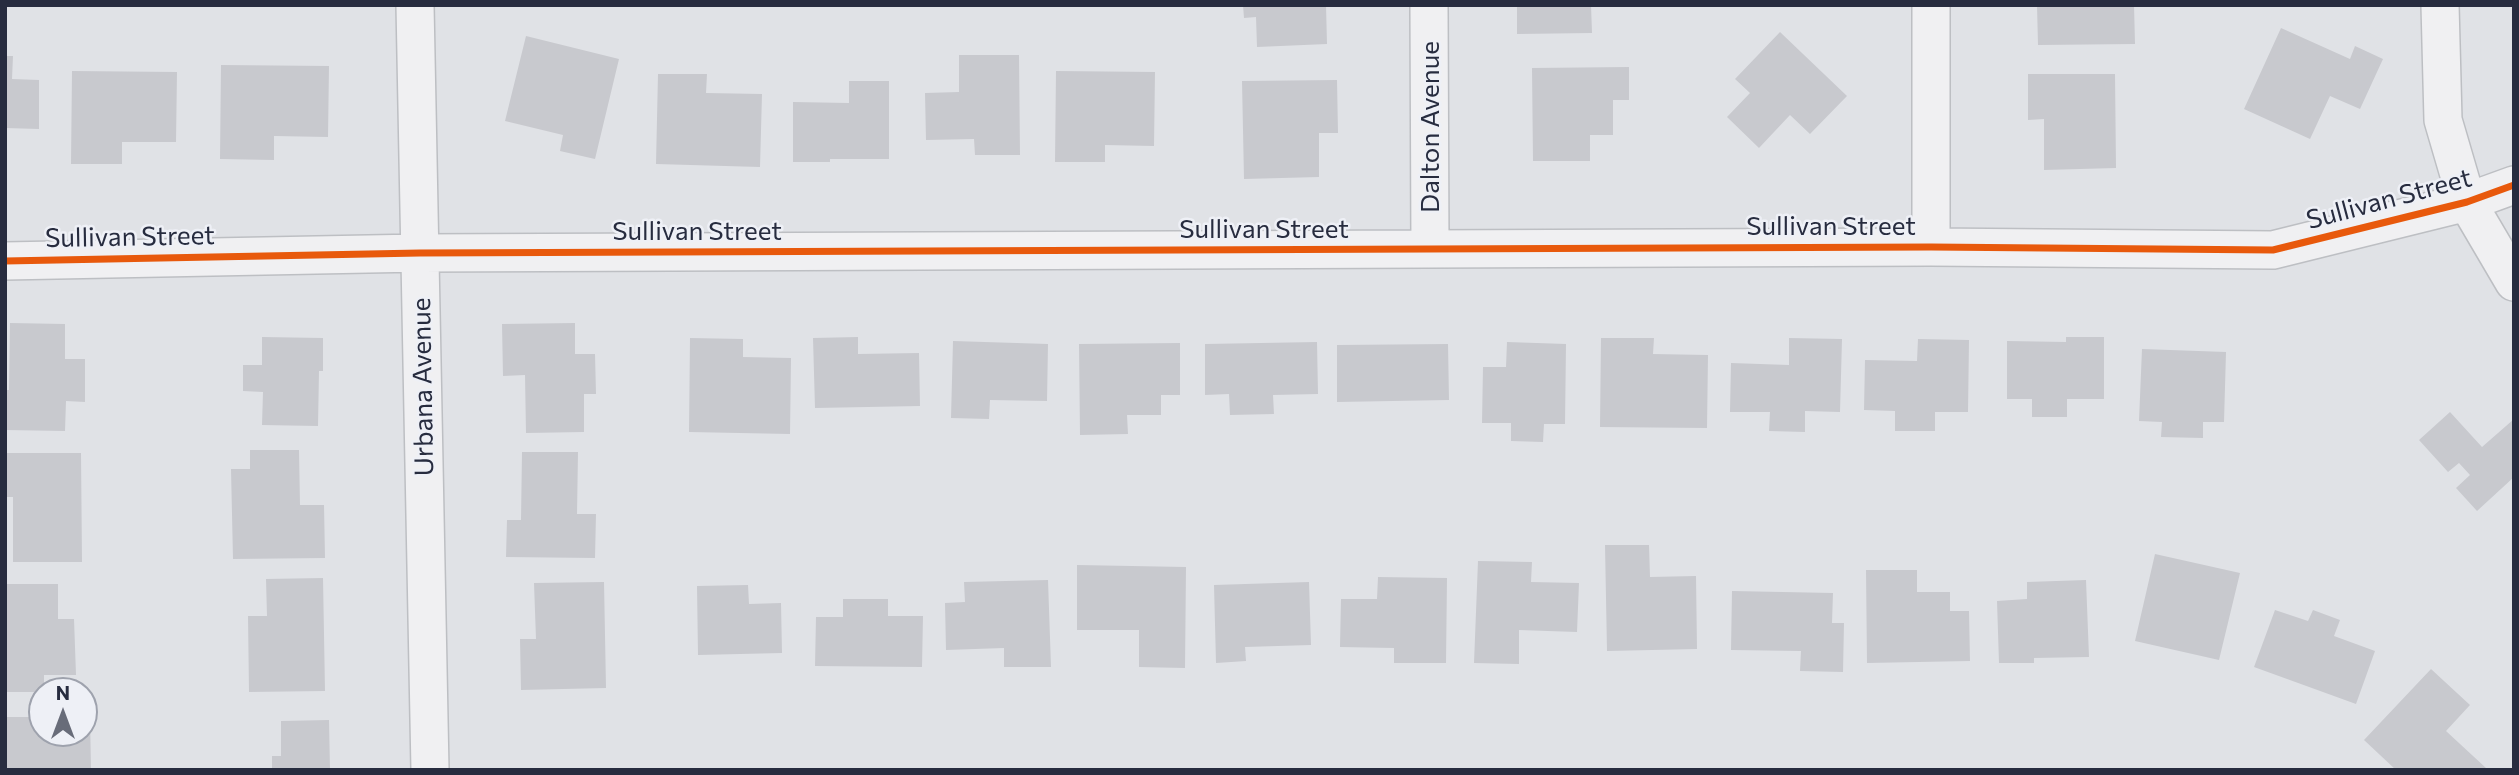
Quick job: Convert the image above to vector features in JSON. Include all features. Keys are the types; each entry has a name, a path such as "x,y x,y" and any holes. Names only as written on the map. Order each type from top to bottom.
{"street":[{"name":"Urbana Avenue","path":"415,5 430,770"},
{"name":"Dalton Avenue","path":"1429,5 1430,249"},
{"path":"1931,5 1931,247"},
{"path":"2440,5 2443,120 2467,202 2514,282"},
{"name":"Sullivan Street","path":"5,261 420,253 1931,247 2273,250 2467,202 2514,185"}],"building":[{"path":"1243,5 1326,5 1327,44 1257,47 1256,17 1244,18"},
{"path":"1517,5 1591,5 1592,33 1517,34"},
{"path":"2037,5 2134,5 2135,44 2038,45"},
{"path":"2281,28 2350,59 2355,46 2383,59 2360,109 2330,96 2310,139 2244,109"},
{"path":"1780,32 1847,96 1810,134 1790,115 1759,148 1727,117 1750,93 1735,79"},
{"path":"526,36 619,59 595,159 560,151 563,135 505,121"},
{"path":"959,55 1019,55 1020,155 975,155 974,139 926,140 925,93 959,92"},
{"path":"5,56 13,56 12,79 39,80 39,129 5,128"},
{"path":"221,65 329,66 328,137 274,136 274,160 220,159"},
{"path":"1629,67 1629,100 1613,100 1613,135 1590,135 1590,161 1533,161 1532,68"},
{"path":"72,71 177,72 176,142 122,142 122,164 71,164"},
{"path":"1056,71 1155,72 1154,146 1105,145 1105,162 1055,162"},
{"path":"658,74 707,74 706,93 762,94 760,167 656,164"},
{"path":"2028,74 2115,74 2116,168 2044,170 2044,119 2028,120"},
{"path":"1337,80 1338,133 1319,133 1319,177 1244,179 1242,81"},
{"path":"849,81 889,81 889,159 793,162 793,102 849,103"},
{"path":"10,323 65,324 65,359 85,359 85,402 66,401 65,431 5,430 5,390 9,390"},
{"path":"575,323 575,354 595,354 596,394 584,394 584,432 526,433 525,375 503,376 502,324"},
{"path":"262,337 323,338 323,371 319,371 318,426 262,425 263,392 243,391 243,365 262,365"},
{"path":"858,337 858,354 919,353 920,406 815,408 813,338"},
{"path":"2066,337 2104,337 2104,399 2067,399 2067,417 2032,417 2032,399 2007,399 2007,341 2066,342"},
{"path":"690,338 743,339 743,357 791,358 790,434 689,432"},
{"path":"1601,338 1654,338 1653,354 1708,355 1707,428 1600,427"},
{"path":"1789,338 1842,339 1840,412 1805,411 1805,432 1769,431 1770,412 1730,412 1731,363 1789,365"},
{"path":"1918,339 1969,340 1968,412 1935,412 1935,431 1895,431 1895,411 1864,410 1865,360 1917,361"},
{"path":"953,341 1048,344 1047,401 990,400 989,419 951,418"},
{"path":"1317,342 1318,394 1273,395 1274,414 1230,415 1229,394 1205,395 1205,344"},
{"path":"1507,342 1566,344 1565,424 1544,424 1543,442 1511,441 1511,423 1482,423 1483,367 1506,367"},
{"path":"1180,343 1180,395 1161,395 1161,415 1127,415 1128,434 1080,435 1079,344"},
{"path":"1448,344 1449,400 1337,402 1337,345"},
{"path":"2142,349 2226,352 2224,422 2203,422 2203,438 2161,437 2162,422 2139,421"},
{"path":"2450,412 2482,447 2514,419 2514,477 2477,511 2456,488 2470,475 2459,463 2448,472 2419,440"},
{"path":"250,450 299,450 300,505 324,505 325,558 233,559 231,469 250,469"},
{"path":"522,452 578,452 577,514 596,514 595,558 506,557 507,520 521,520"},
{"path":"5,453 81,453 82,562 13,562 13,497 5,497"},
{"path":"1605,545 1649,545 1650,577 1696,576 1697,649 1607,651"},
{"path":"2155,554 2240,573 2219,660 2135,641"},
{"path":"1478,561 1532,562 1531,582 1579,583 1577,632 1519,630 1519,664 1474,663"},
{"path":"1077,565 1186,567 1185,668 1139,667 1139,630 1077,630"},
{"path":"1866,570 1917,570 1917,592 1950,592 1950,611 1969,611 1970,661 1867,663"},
{"path":"1378,577 1447,578 1446,663 1394,663 1394,648 1340,647 1341,599 1377,599"},
{"path":"323,578 325,691 249,692 248,616 267,616 266,579"},
{"path":"1048,580 1051,667 1004,667 1004,648 946,650 945,603 965,602 964,582"},
{"path":"2086,580 2089,657 2034,658 2034,663 1999,663 1997,601 2027,599 2027,582"},
{"path":"604,582 606,688 521,690 520,639 536,639 534,583"},
{"path":"1309,582 1311,645 1245,647 1246,661 1216,663 1214,585"},
{"path":"5,584 58,584 58,619 74,619 76,675 28,677 28,692 5,692"},
{"path":"748,585 749,604 781,603 782,653 698,655 697,586"},
{"path":"1732,591 1833,593 1832,623 1844,623 1843,672 1800,671 1801,651 1731,650"},
{"path":"843,599 888,599 888,616 923,616 922,667 815,666 816,617 843,617"},
{"path":"2275,610 2308,621 2313,610 2340,620 2334,636 2375,651 2356,704 2254,667"},
{"path":"2431,669 2470,705 2446,731 2486,768 2484,770 2396,770 2364,740"},
{"path":"5,717 28,717 28,747 91,747 91,770 5,770"},
{"path":"329,720 330,770 272,770 272,756 281,756 281,721"}],"cycle path":[{"path":"5,261 420,253 1931,247 2273,250 2467,202 2514,185"}]}
